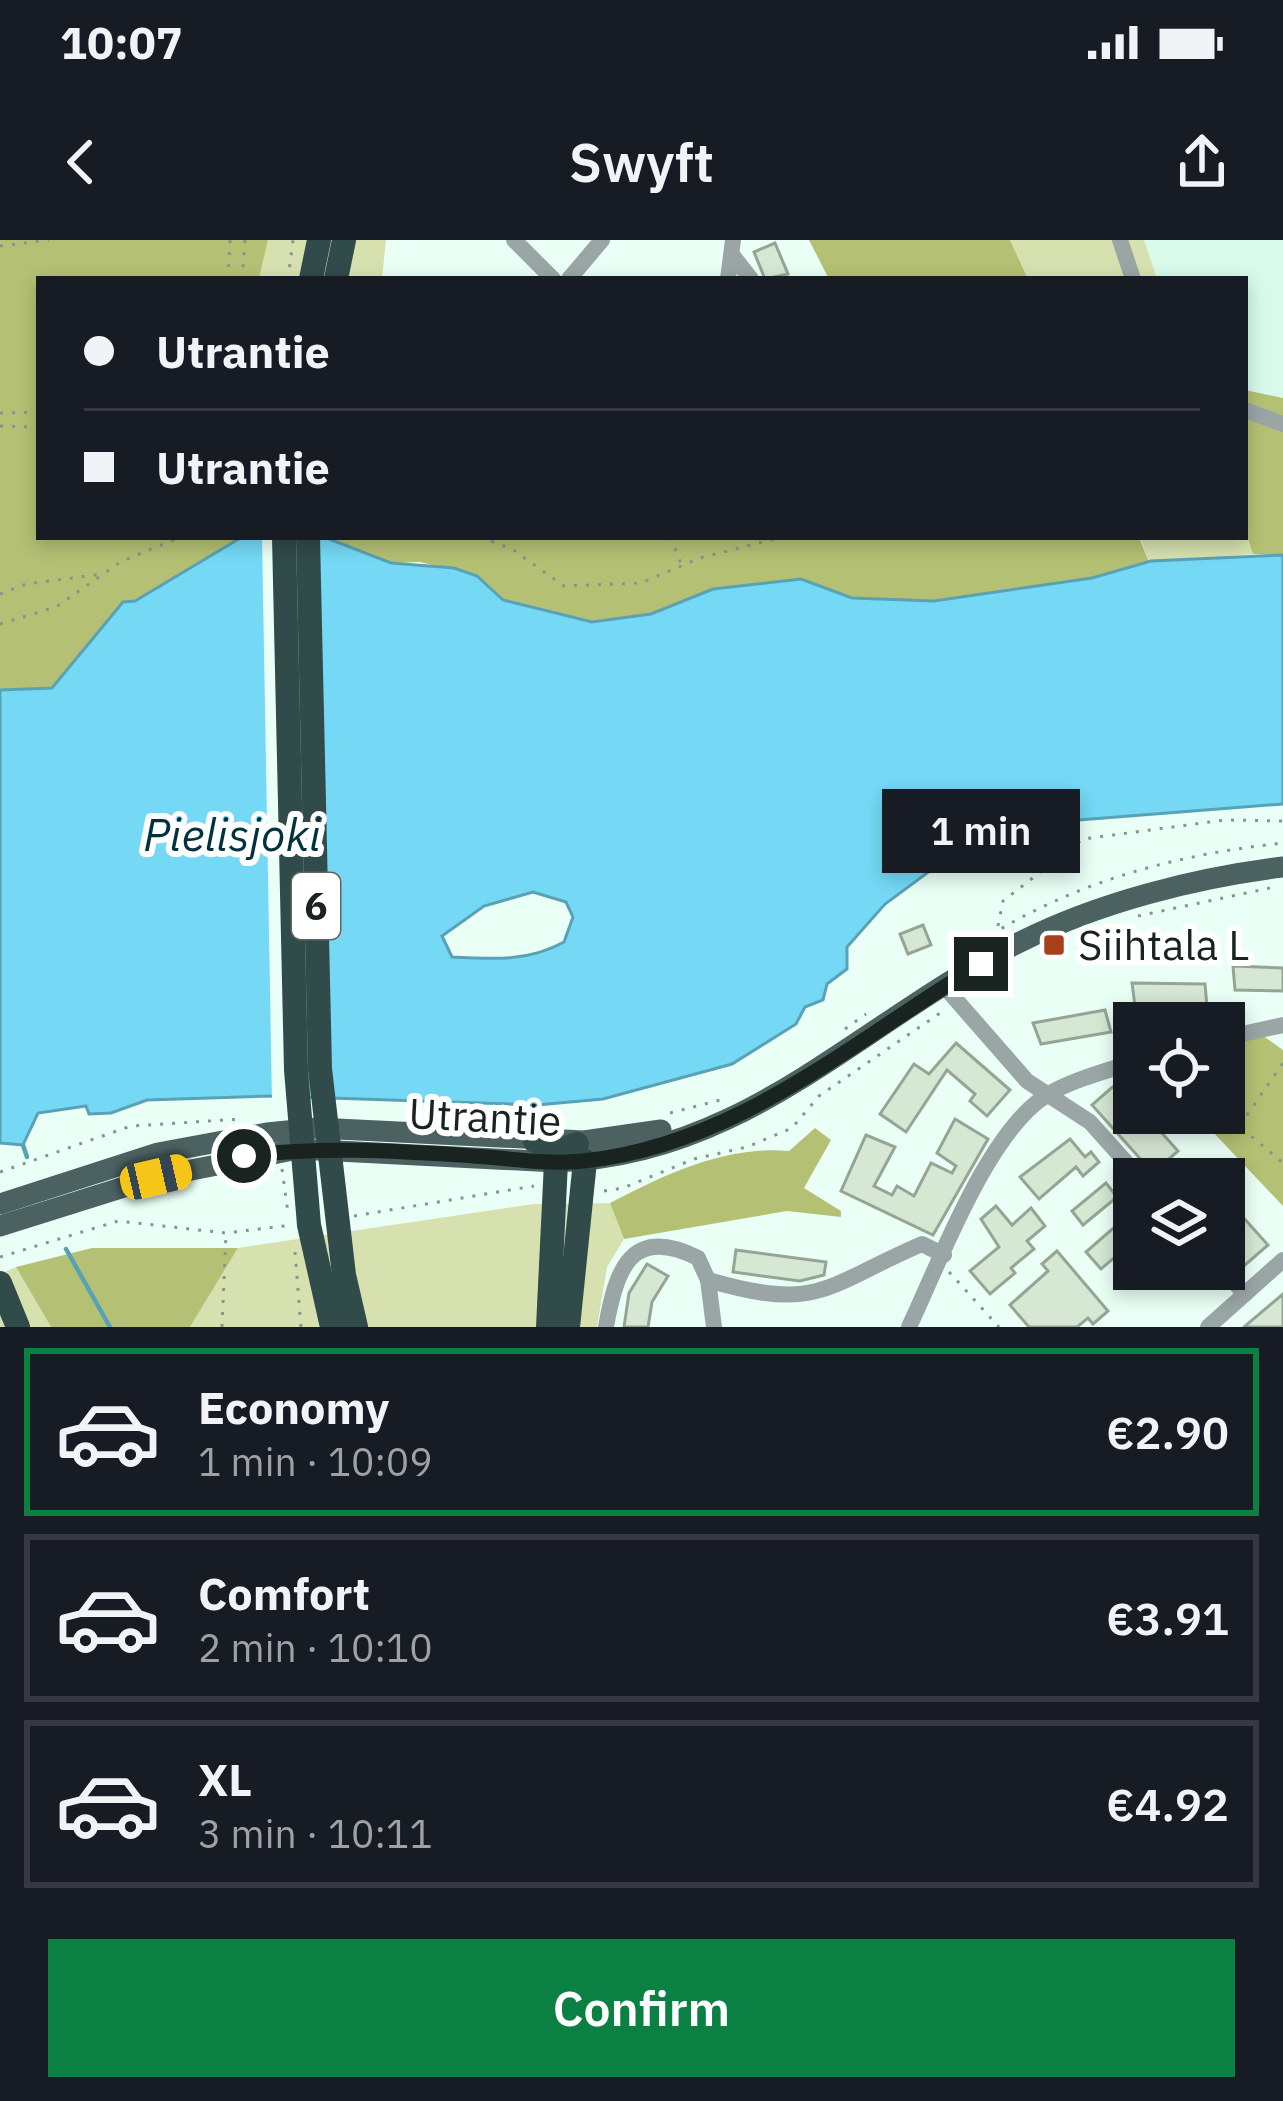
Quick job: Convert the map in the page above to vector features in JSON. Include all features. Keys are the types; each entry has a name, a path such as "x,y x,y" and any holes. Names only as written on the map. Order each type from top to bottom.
{"highway":[{"path":"312,276 319,240"},
{"path":"337,276 344,240"},
{"name":"6","path":"284,540 296,1070 328,1327"},
{"name":"6","path":"308,540 321,1283 356,1327"},
{"path":"536,1142 572,1153 568,1327"},
{"path":"548,1327 570,1189"},
{"path":"0,1283 18,1327"}],"main road":[{"name":"Utrantie","path":"0,1226 156,1177 298,1149 572,1153 734,1120 1064,922 1175,889 1283,867"},
{"name":"Utrantie","path":"0,1204 158,1153 267,1133 362,1129 536,1142"}],"street":[{"path":"514,240 550,276"},
{"path":"570,276 602,240"},
{"path":"1120,240 1132,276"},
{"path":"733,248 749,276"},
{"path":"1248,411 1283,424"},
{"path":"950,994 1047,1095 1090,1122 1122,1158"},
{"path":"1245,1033 1283,1025"},
{"path":"909,1327 1004,1140 1047,1095 1113,1070"},
{"path":"708,1280 804,1297 833,1290 896,1252 922,1244 942,1259"},
{"path":"606,1327 622,1271 643,1247 676,1247 698,1258 708,1280 714,1327"},
{"path":"1208,1327 1283,1260"},
{"path":"1241,1290 1245,1294"}],"path":[{"path":"0,246 49,240"},
{"path":"228,276 230,240"},
{"path":"242,276 245,240"},
{"path":"288,276 293,240"},
{"path":"0,413 36,412"},
{"path":"0,426 36,427"},
{"path":"0,624 56,607 122,561 174,540"},
{"path":"488,540 512,549 564,586 641,583 772,540"},
{"path":"672,540 682,566"},
{"path":"0,595 26,584 105,574"},
{"path":"998,928 1003,901 1083,839 1226,820 1283,820"},
{"path":"959,955 998,928 1106,877 1159,860 1283,843"},
{"path":"1120,921 1283,885"},
{"path":"343,1218 528,1186 623,1189 694,1159 770,1139 792,1128 819,1096 950,994"},
{"path":"838,1035 869,1012"},
{"path":"1245,1117 1283,1063"},
{"path":"670,1113 727,1099"},
{"path":"0,1172 131,1126 259,1119"},
{"path":"1245,1131 1283,1163"},
{"path":"0,1257 118,1221 226,1233 302,1224"},
{"path":"222,1327 226,1233"},
{"path":"942,1259 999,1327"},
{"path":"302,1327 321,1283"}],"shaded area":[{"path":"1144,240 1283,240 1283,398 1248,391 1248,276 1156,276"}],"green space":[{"path":"0,240 268,240 260,276 36,276 36,540 237,540 134,601 123,602 52,688 0,690"},
{"path":"268,240 386,240 382,276 260,276"},
{"path":"809,240 1010,240 1027,276 827,276"},
{"path":"1010,240 1144,240 1156,276 1027,276"},
{"path":"1248,391 1283,398 1283,555 1253,554 1248,539"},
{"path":"1248,539 1253,554 1149,562 1141,540"},
{"path":"332,540 1140,540 1149,562 1092,578 934,601 852,598 801,579 713,589 651,614 592,622 503,600 477,576 420,562 391,563"},
{"path":"1255,1030 1283,1050 1283,1206 1245,1166 1245,1158 1238,1158 1215,1134 1245,1134 1245,1033"},
{"path":"815,1128 831,1140 804,1188 841,1211 841,1217 787,1211 624,1239 610,1203 674,1172 720,1157 789,1151"},
{"path":"610,1203 624,1239 607,1267 597,1327 190,1327 238,1248 534,1204"},
{"path":"92,1248 238,1248 190,1327 51,1327 16,1267"},
{"path":"16,1267 51,1327 0,1327 0,1274"}],"water":[{"name":"Pielisjoki","path":"237,540 332,540 391,563 454,568 477,576 503,600 592,622 651,614 713,589 801,579 852,598 934,601 1092,578 1151,561 1283,555 1283,804 1066,821 1003,846 981,845 950,856 885,904 847,947 847,969 827,984 823,1000 805,1007 796,1024 732,1064 603,1099 537,1105 270,1096 147,1100 111,1113 89,1114 86,1106 38,1113 23,1145 0,1143 0,690 52,688 123,602 135,601","holes":["533,892 566,902 573,917 564,942 523,956 452,957 442,936 484,906"]}],"pier":[{"path":"262,540 294,540 305,1101 272,1102"}],"building":[{"path":"775,243 788,274 764,276 754,252"},
{"path":"923,925 931,945 908,954 900,934"},
{"path":"1233,966 1283,968 1283,991 1235,990"},
{"path":"1132,983 1205,984 1207,1002 1134,1002"},
{"path":"1105,1010 1111,1032 1041,1044 1033,1023"},
{"path":"956,1043 1010,1090 987,1116 970,1101 975,1094 947,1070 906,1132 880,1114 914,1064 929,1074"},
{"path":"1113,1087 1113,1128 1092,1105"},
{"path":"955,1119 988,1139 933,1235 841,1191 866,1135 895,1147 874,1186 892,1195 897,1186 914,1196 931,1163 952,1173 956,1166 937,1153"},
{"path":"1118,1134 1163,1134 1178,1151 1170,1158 1140,1158"},
{"path":"1070,1139 1085,1157 1091,1152 1099,1162 1083,1176 1076,1167 1039,1199 1020,1177"},
{"path":"1106,1183 1113,1192 1113,1200 1083,1225 1072,1211"},
{"path":"996,1206 1012,1225 1031,1208 1045,1226 1027,1241 1034,1249 1011,1268 1015,1273 990,1294 970,1271 999,1247 981,1219"},
{"path":"1245,1219 1268,1245 1245,1265"},
{"path":"1113,1228 1113,1259 1101,1269 1086,1252"},
{"path":"736,1250 826,1262 824,1275 800,1281 733,1272"},
{"path":"1057,1251 1108,1311 1093,1324 1088,1318 1077,1327 1029,1327 1010,1305 1048,1271 1042,1264"},
{"path":"647,1264 668,1276 652,1302 648,1327 624,1327 629,1293"},
{"path":"1283,1294 1283,1327 1244,1327"}],"waterway":[{"path":"23,1145 27,1157"},
{"path":"66,1249 110,1327"}],"place":[{"name":"Siihtala L","path":"1054,945"}],"route":[{"path":"244,1156 317,1149 585,1161 670,1141 734,1120 814,1075 981,964"}]}
